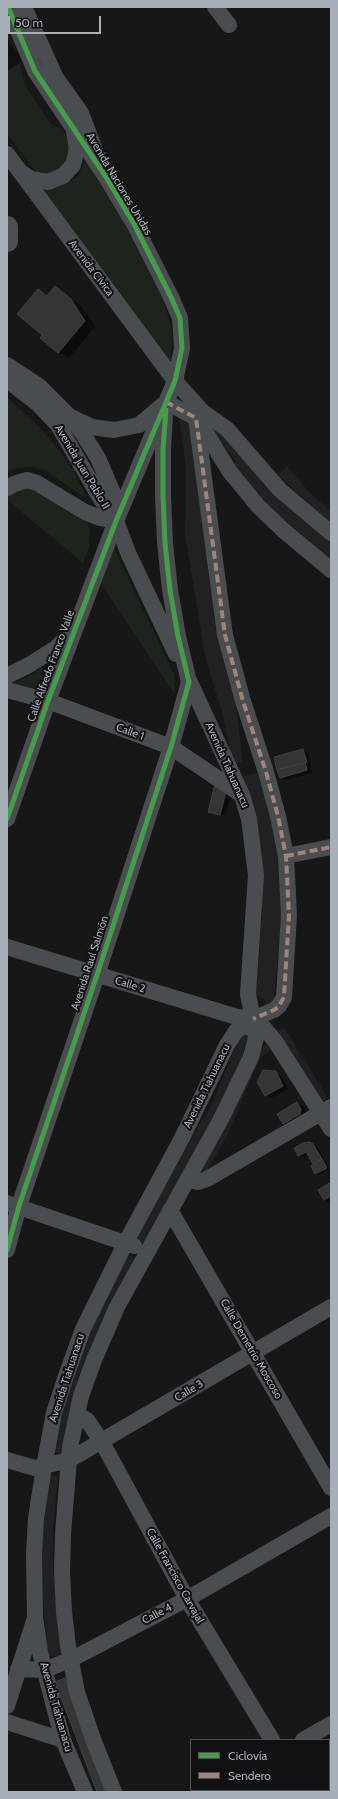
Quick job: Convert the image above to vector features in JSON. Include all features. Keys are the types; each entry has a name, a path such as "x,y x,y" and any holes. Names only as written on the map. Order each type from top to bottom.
{"highway":[{"path":"7,227 7,241"}],"street":[{"name":"Avenida Naciones Unidas","path":"8,7 35,71 106,177 134,224 180,318 182,348 175,381 116,521"},
{"path":"24,7 56,78 81,113 106,177"},
{"path":"215,7 229,25"},
{"path":"19,170 31,179 48,182 63,176 73,165 77,149 74,129"},
{"name":"Avenida Cívica","path":"7,154 175,381"},
{"name":"Avenida Juan Pablo II","path":"7,365 39,386 69,416 81,431 98,458 113,493 116,521"},
{"name":"Avenida Juan Pablo II","path":"7,380 38,404 58,425 99,496 116,521"},
{"path":"175,381 230,472 258,506 283,530 331,570"},
{"path":"175,381 203,412 227,429 280,490 331,533"},
{"name":"Avenida Naciones Unidas","path":"166,402 163,480 165,543 172,598 189,682"},
{"path":"69,416 92,427 114,430 139,425 166,402 196,418"},
{"path":"196,418 225,635 243,701 266,772 278,816 286,856 289,915 284,997 279,1006 274,1010 252,1022"},
{"path":"7,488 27,480 37,483 85,512 100,518 116,521"},
{"name":"Calle Alfredo Franco Valle","path":"7,819 48,701 116,521"},
{"name":"Avenida Tiahuanacu","path":"114,1792 93,1739 77,1692 70,1660 64,1612 62,1572 69,1460 77,1414 94,1360 117,1306 170,1210 189,1180 236,1090 251,1057 256,1038 248,994 256,875 254,844 249,819 242,795 129,555 116,521"},
{"path":"7,676 29,665 56,648 75,630"},
{"name":"Avenida Raul Salmón","path":"7,1250 13,1205 98,975 171,747 189,682"},
{"name":"Calle 1","path":"7,690 48,701 171,747 242,795"},
{"path":"286,856 331,847"},
{"name":"Calle 2","path":"7,947 252,1022"},
{"path":"252,1022 265,1029 326,1110 331,1129"},
{"name":"Avenida Tiahuanacu","path":"85,1792 63,1740 44,1670 35,1617 34,1554 36,1518 54,1413 83,1329 126,1242 182,1138 227,1045 236,1031 252,1022"},
{"path":"189,1180 198,1182 207,1179 326,1110"},
{"path":"13,1205 126,1242 146,1252"},
{"name":"Calle Demetrio Moscoso","path":"170,1210 331,1488"},
{"name":"Calle 3","path":"44,1467 69,1460 102,1442 331,1307"},
{"name":"Calle Francisco Carvajal","path":"77,1414 87,1420 102,1442 187,1599 271,1739"},
{"path":"7,1460 35,1468 44,1467"},
{"name":"Calle 4","path":"18,1669 44,1670 70,1660 187,1599 331,1516"},
{"path":"7,1706 35,1617"},
{"path":"7,1722 63,1740"},
{"path":"305,1739 331,1724"}],"shaded area":[{"path":"7,29 17,53 25,85 51,124 63,130 70,145 70,158 63,169 50,174 36,172 7,134"},
{"path":"86,158 112,199 164,301 172,332 171,362 43,191 67,184 78,176"},
{"path":"7,397 40,428 60,451 74,472 87,499 44,470 32,467 17,468 7,473"},
{"path":"179,419 190,419 215,626 236,705 243,762 233,765 222,712 205,657 185,533 186,466"},
{"path":"210,422 293,510 331,542 331,560 268,506 233,464 236,461 207,425"},
{"path":"287,466 312,495 331,511 331,524 278,475"},
{"path":"23,483 85,517 90,530 89,547 83,563 7,500 7,492"},
{"path":"113,547 174,674 175,695 98,579"},
{"path":"45,665 34,694 7,686 34,674"},
{"path":"263,771 278,828 282,919 273,1007 264,1006 265,999 256,996 262,911 261,871 241,777"},
{"path":"284,1027 328,1098 319,1103 276,1032"},
{"path":"242,1032 254,1036 234,1085 147,1246 135,1239 213,1101"},
{"path":"269,1042 273,1047 261,1058 257,1065 226,1138 205,1174 199,1169 257,1053"},
{"path":"125,1253 135,1258 114,1300 64,1453 51,1452 68,1382"},
{"path":"47,1475 58,1476 53,1528 53,1567 61,1656 48,1656 40,1567"}],"building":[{"path":"55,286 71,299 85,321 58,353 40,338 42,335 17,314 38,289 47,296"},
{"path":"303,749 307,762 277,770 274,757"},
{"path":"305,762 307,770 280,778 277,770"},
{"path":"215,784 227,788 220,815 208,812"},
{"path":"263,1070 276,1071 283,1086 265,1096 257,1082"},
{"path":"297,1102 301,1109 300,1114 283,1124 277,1114"},
{"path":"309,1142 313,1144 322,1159 313,1164 306,1152 298,1156 294,1148 303,1143"},
{"path":"322,1159 327,1168 315,1174 311,1166"},
{"path":"331,1182 331,1196 324,1200 318,1190"},
{"path":"65,1678 108,1792 97,1792 55,1682"}],"marked path":[{"path":"166,402 196,418 225,635 243,701 266,772 278,816 286,856 289,915 284,997 279,1006 274,1010 253,1019"},
{"path":"286,856 331,847"}],"cycle path":[{"path":"7,819 48,701 116,521 175,381 182,348 180,318 134,224 106,177 35,71 8,7"},
{"path":"7,1250 19,1206 97,975 171,747 189,682 178,636 170,590 165,543 163,449 166,410"}]}
